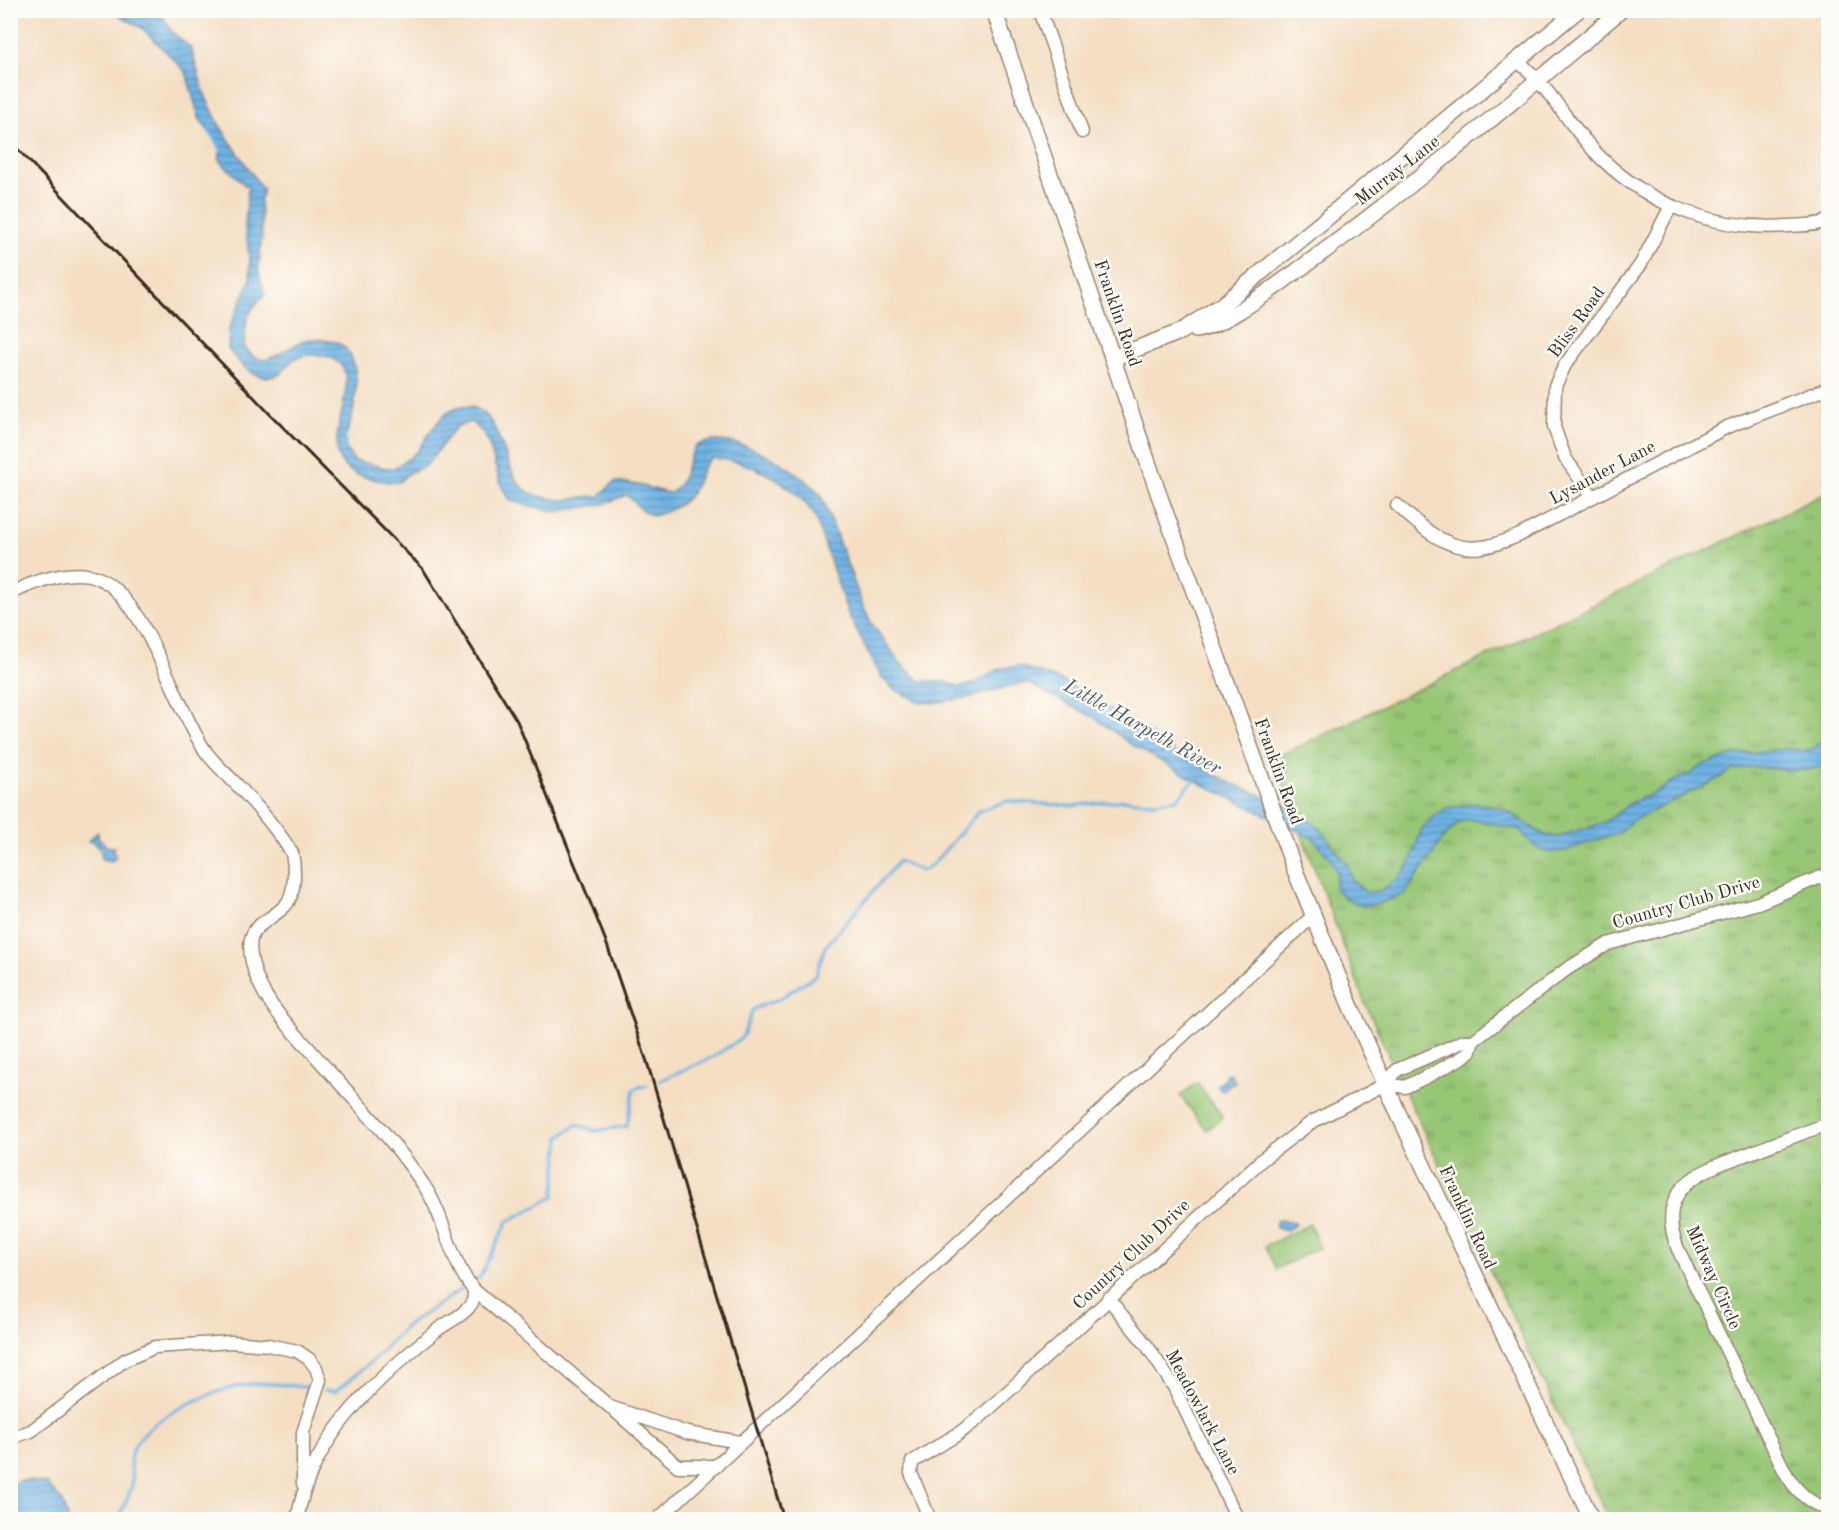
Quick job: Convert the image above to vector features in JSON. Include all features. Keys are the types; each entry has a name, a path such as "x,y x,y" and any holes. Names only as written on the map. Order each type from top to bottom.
{"main road":[{"name":"Franklin Road","path":"994,10 1254,762 1313,916 1386,1084 1592,1520"},
{"name":"Murray Lane","path":"1113,358 1180,332 1223,304 1578,10"},
{"name":"Murray Lane","path":"1180,332 1200,330 1264,295 1432,168 1621,10"}],"street":[{"path":"1040,10 1082,132"},
{"path":"1518,61 1539,79 1601,158 1671,206 1711,221 1755,228 1828,221"},
{"name":"Bliss Road","path":"1593,497 1565,458 1554,427 1555,386 1565,365 1641,264 1671,206"},
{"name":"Lysander Lane","path":"1397,505 1420,526 1454,546 1481,548 1518,536 1727,427 1828,388"},
{"path":"10,594 28,585 63,575 96,577 116,591 135,614 204,750 243,791 292,853 294,865 291,895 286,905 254,929 251,937 252,961 257,980 274,1010 377,1127 424,1185 461,1274 474,1290 678,1466 716,1466"},
{"name":"Country Club Drive","path":"1386,1084 1405,1087 1463,1057 1470,1051 1473,1041 1567,969 1608,944 1758,903 1828,874"},
{"path":"657,1520 1313,916"},
{"name":"Country Club Drive","path":"930,1520 914,1482 910,1465 972,1424 1264,1158 1312,1122 1386,1084 1397,1071 1464,1041 1473,1041"},
{"name":"Midway Circle","path":"1826,1512 1802,1496 1784,1470 1677,1247 1671,1212 1680,1190 1698,1174 1828,1124"},
{"path":"303,1488 316,1461 341,1423 385,1376 438,1330 469,1308 474,1300 474,1290"},
{"name":"Meadowlark Lane","path":"1108,1298 1148,1347 1174,1387 1238,1520"},
{"path":"10,1437 31,1431 125,1360 155,1347 231,1342 268,1345 297,1352 309,1359 316,1368 320,1380 303,1432 303,1488 297,1520"},
{"path":"610,1407 687,1432 740,1442"}],"green space":[{"path":"1828,492 1828,1519 1609,1519 1411,1105 1365,1003 1273,759"},
{"path":"1197,1083 1223,1117 1207,1130 1180,1096"},
{"path":"1310,1224 1320,1247 1276,1269 1265,1246"}],"water":[{"path":"112,11 155,11 164,18 172,32 191,48 204,93 220,126 263,190 260,199 262,237 258,270 265,295 254,306 248,317 244,345 251,355 266,360 309,339 338,343 343,346 354,364 356,374 354,405 345,437 345,446 355,461 392,469 407,460 420,448 437,423 448,412 470,407 482,412 491,422 516,478 523,488 557,500 598,497 614,482 671,493 680,483 696,446 711,442 727,442 763,453 796,473 821,495 872,624 901,664 920,681 946,682 960,687 973,684 1001,668 1019,666 1063,681 1142,728 1183,758 1199,761 1206,770 1233,784 1289,806 1319,827 1347,864 1353,881 1366,892 1380,891 1398,879 1409,865 1422,829 1433,817 1447,808 1477,803 1504,809 1544,835 1559,837 1605,822 1631,803 1663,789 1669,783 1692,773 1702,765 1737,754 1785,749 1810,751 1828,735 1828,762 1817,768 1804,770 1760,767 1732,771 1630,822 1621,832 1564,851 1543,851 1534,846 1520,830 1469,819 1457,824 1442,840 1405,894 1378,904 1362,906 1343,897 1335,887 1337,873 1331,860 1314,839 1202,784 1132,745 1095,718 1029,684 1021,683 972,697 934,703 917,701 892,688 881,676 848,614 815,516 807,504 784,484 756,469 741,463 712,458 704,466 694,489 685,500 674,508 653,516 642,510 627,495 603,504 556,512 511,501 504,492 486,438 471,422 456,427 426,466 410,472 399,482 359,475 346,468 339,458 338,433 346,390 346,377 339,363 325,356 308,355 293,360 281,374 265,377 251,372 228,349 229,329 250,281 245,226 248,188 219,160 221,149 199,118 186,72 142,28"},
{"path":"98,832 98,837 106,846 115,847 113,849 116,857 112,861 102,859 101,850 94,842 88,841"},
{"path":"1230,1073 1235,1082 1221,1091 1217,1085 1225,1080 1226,1074"},
{"path":"1276,1221 1294,1222 1295,1225 1286,1231 1276,1228"},
{"path":"20,1480 46,1483 62,1501 68,1519 11,1519 11,1485"}],"waterway":[{"name":"Little Harpeth River","path":"209,131 222,151"},
{"name":"Little Harpeth River","path":"344,435 346,449"},
{"path":"659,1081 713,1057 742,1038 753,1009 779,999 816,975 825,947 899,861 922,871 934,863 979,811 1007,801 1070,806 1124,800 1154,802 1177,799 1196,778"},
{"path":"471,1283 480,1277 508,1221 554,1197 560,1137 577,1124 595,1131 627,1126 634,1089 647,1085"},
{"path":"325,1390 336,1391 371,1362 406,1326 466,1286"},
{"path":"118,1520 132,1485 131,1454 137,1442 161,1419 194,1401 240,1386 266,1384 309,1388"}],"railway":[{"path":"10,141 269,413 423,569 517,721 605,939 647,1062 784,1520"}]}
